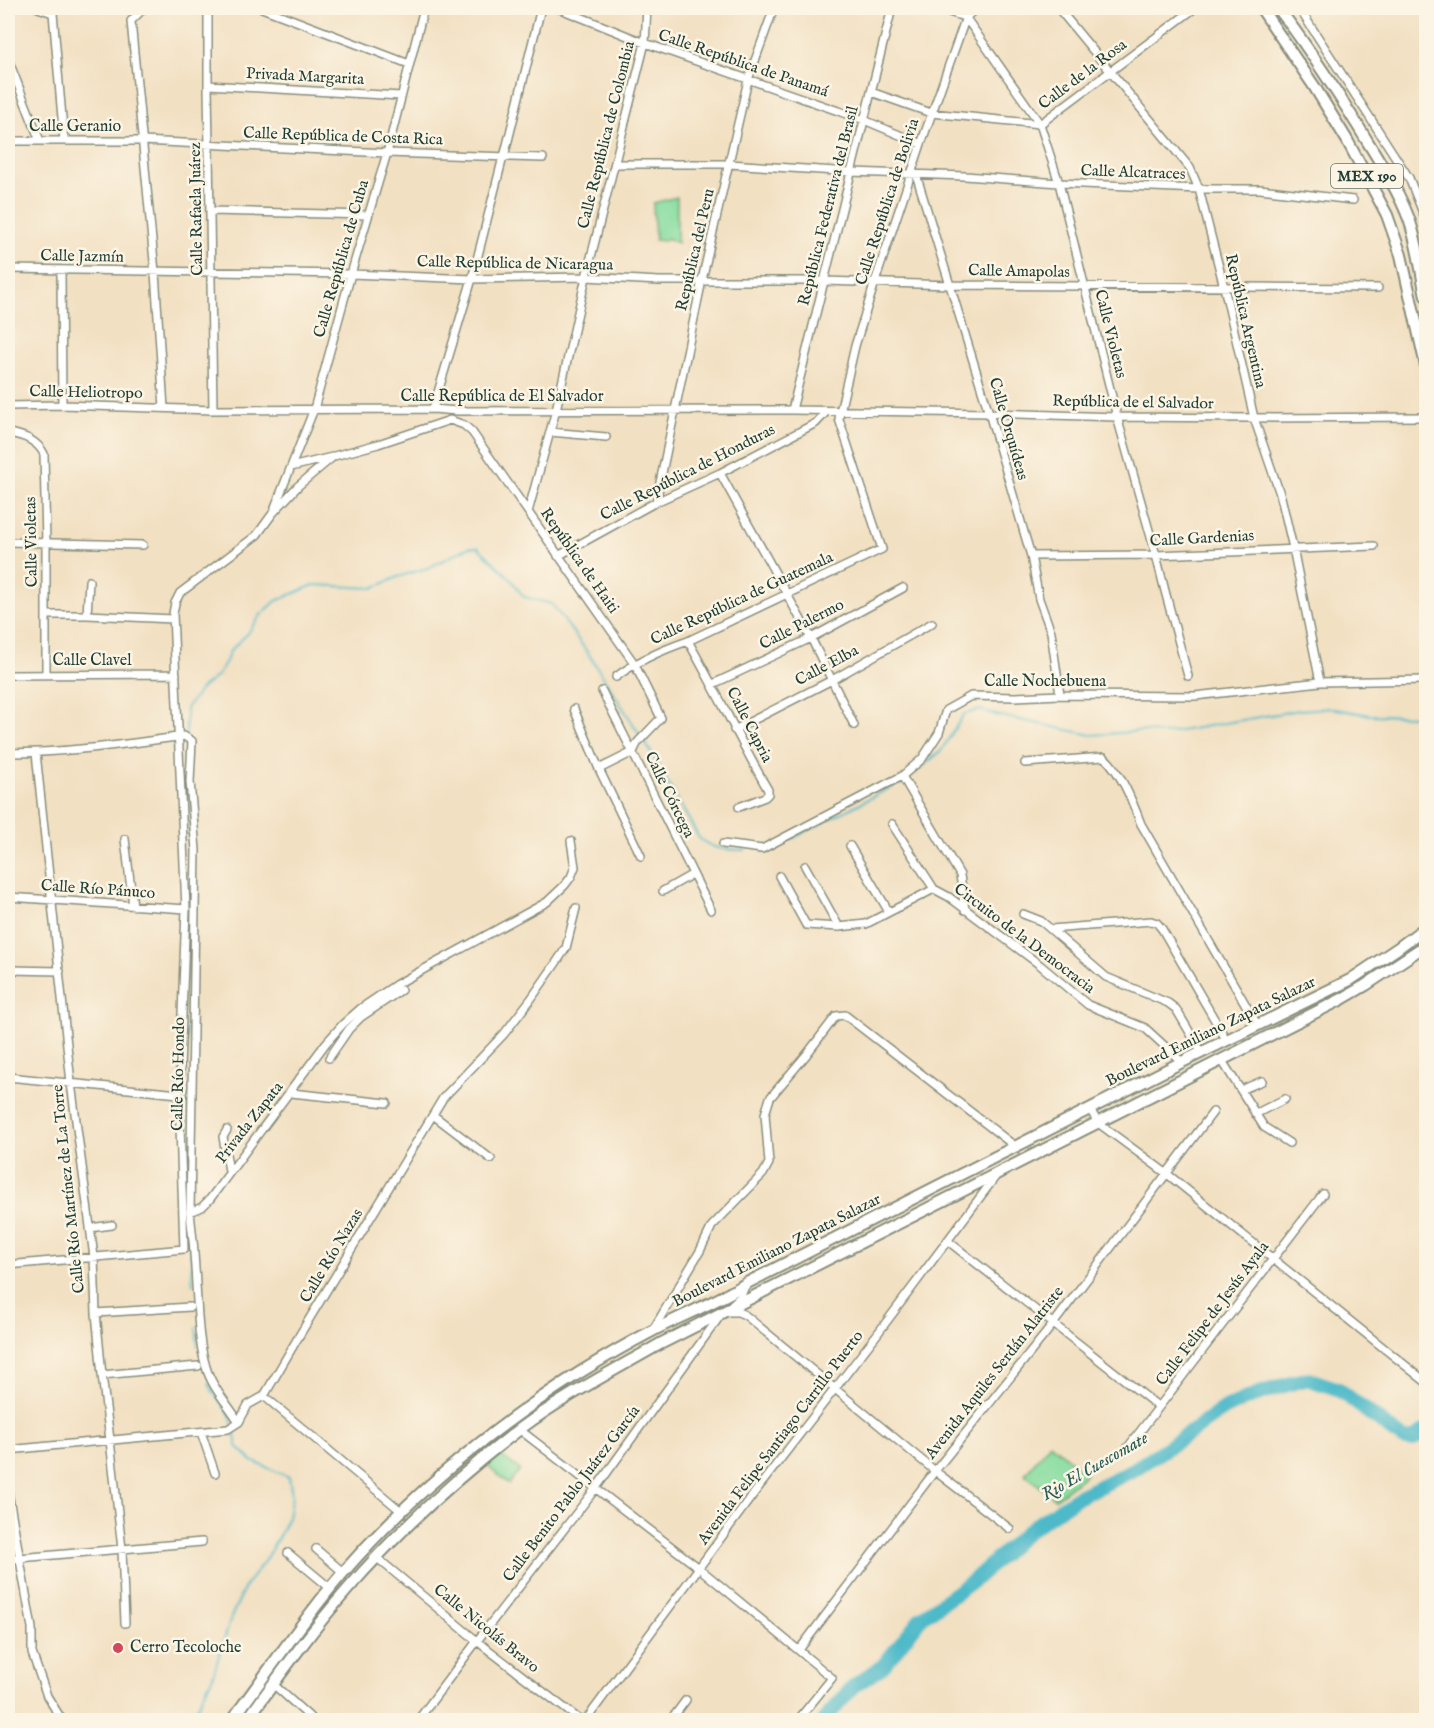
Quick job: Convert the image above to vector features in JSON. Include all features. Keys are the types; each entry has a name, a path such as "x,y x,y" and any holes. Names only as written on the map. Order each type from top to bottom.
{"main road":[{"name":"MEX 190","path":"1261,8 1314,86 1347,140 1387,215 1401,255 1426,366"},
{"name":"MEX 190","path":"1278,8 1323,70 1395,190 1409,219 1426,296"},
{"name":"Boulevard Emiliano Zapata Salazar","path":"232,1720 330,1588 401,1511 512,1419 579,1373 653,1330 724,1298 747,1283 1182,1062 1350,980 1426,927"},
{"name":"Boulevard Emiliano Zapata Salazar","path":"247,1720 328,1613 376,1557 439,1496 520,1430 556,1404 660,1344 1342,999 1426,945"},
{"path":"708,1304 712,1318"}],"street":[{"path":"38,8 54,10 64,141"},
{"path":"144,8 131,21 155,272 164,408"},
{"name":"Calle Rafaela Juárez","path":"208,8 213,410"},
{"path":"262,8 409,64"},
{"name":"Calle República de Cuba","path":"273,513 314,409 387,153 424,8"},
{"path":"433,410 472,279 541,8"},
{"name":"Calle República de Panamá","path":"558,8 645,43 864,120 921,144"},
{"name":"Calle República de Colombia","path":"528,512 556,410 586,277 645,43 647,8"},
{"name":"República del Peru","path":"656,502 702,280 748,80 774,8"},
{"name":"República Federativa del Brasil","path":"792,410 892,8"},
{"path":"938,8 966,17 977,8"},
{"name":"Calle Violetas","path":"959,8 1040,124 1059,183 1117,417 1188,676"},
{"name":"República Argentina","path":"1058,8 1190,168 1199,189 1254,418 1281,497 1320,682"},
{"name":"Calle de la Rosa","path":"871,92 931,113 1040,124 1195,8"},
{"path":"1299,8 1409,178 1425,214 1426,224"},
{"name":"Calle República de Bolivia","path":"840,412 855,346 875,282 914,174 931,113 966,17"},
{"path":"8,59 40,141"},
{"name":"Privada Margarita","path":"208,85 401,96"},
{"name":"Calle Geranio","path":"8,141 142,141"},
{"name":"Calle República de Costa Rica","path":"142,141 543,158"},
{"path":"615,164 729,164 914,174"},
{"name":"Calle Alcatraces","path":"914,174 1059,183 1199,189 1260,189 1353,200"},
{"name":"Calle Orquídeas","path":"914,174 951,285 1031,556 1039,600 1051,632 1060,695"},
{"path":"210,211 368,215"},
{"name":"Calle Jazmín","path":"8,269 155,272"},
{"path":"61,270 62,405"},
{"name":"Calle República de Nicaragua","path":"155,272 351,274 472,279 586,277 659,281 875,282"},
{"name":"Calle Amapolas","path":"875,282 951,285 1378,288"},
{"name":"Calle Heliotropo","path":"8,406 164,408"},
{"name":"Calle República de El Salvador","path":"164,408 840,412"},
{"path":"291,467 378,444 450,420 455,416 452,411"},
{"path":"464,425 462,417 467,411"},
{"name":"Calle República de Honduras","path":"558,556 656,502 720,473 816,423 827,411"},
{"name":"República de el Salvador","path":"840,412 1117,417 1426,417"},
{"name":"Calle República de Guatemala","path":"616,677 634,663 688,641 882,549 839,419 840,412"},
{"path":"450,420 464,425"},
{"name":"República de Haiti","path":"464,425 472,432 634,663 661,718 638,742 633,752"},
{"path":"550,432 606,437"},
{"name":"Calle Violetas","path":"8,434 15,434 37,444 44,454 46,675"},
{"path":"8,753 36,753 110,746 184,736 176,674 173,619 175,603 180,593 256,536 298,486 334,456"},
{"path":"720,473 811,638 854,725"},
{"path":"8,542 143,545"},
{"name":"Calle Gardenias","path":"1031,556 1156,555 1374,546"},
{"path":"87,615 89,581"},
{"name":"Calle Palermo","path":"713,684 811,638 903,588"},
{"path":"46,615 173,619"},
{"name":"Calle Elba","path":"734,729 832,680 932,623"},
{"name":"Calle Capria","path":"688,641 768,790 765,797 739,807"},
{"name":"Calle Clavel","path":"8,675 176,674"},
{"name":"Calle Nochebuena","path":"723,844 762,849 902,776 922,759 939,733 946,710 971,696 1015,698 1060,695 1195,696 1320,682 1426,680"},
{"name":"Calle Córcega","path":"602,691 711,910"},
{"path":"574,709 599,769 641,856"},
{"name":"Calle Río Hondo","path":"94,1257 184,1249 179,1094 186,909 184,736"},
{"name":"Calle Río Hondo","path":"184,736 192,741 190,782 196,850 190,1212 201,1342 206,1369 222,1399 231,1409 235,1425"},
{"path":"599,769 633,752"},
{"name":"Calle Río Martínez de La Torre","path":"36,753 71,1083 94,1257 96,1314 122,1549 125,1623"},
{"path":"1025,763 1104,757 1111,763 1141,824 1258,1026"},
{"path":"902,776 960,875 965,910"},
{"path":"891,824 934,889"},
{"path":"125,839 133,906"},
{"name":"Privada Zapata","path":"190,1212 202,1207 221,1185 327,1043 360,1009 397,984 515,920 552,897 565,885 575,867 571,841"},
{"path":"850,846 889,912"},
{"path":"806,866 839,927"},
{"path":"663,891 693,874"},
{"name":"Circuito de la Democracia","path":"779,876 806,925 839,927 866,924 934,889 949,897 1040,965 1088,1005 1145,1028 1182,1062"},
{"name":"Calle Río Pánuco","path":"8,897 186,909"},
{"name":"Calle Río Nazas","path":"264,1396 433,1114 448,1092 504,1034 566,948 576,908"},
{"path":"1023,914 1041,921 1106,977 1168,1003 1176,1009 1202,1053"},
{"path":"1050,929 1151,921 1157,923 1227,1041"},
{"path":"10,970 60,970"},
{"path":"329,1058 349,1029 361,1017 401,990"},
{"path":"653,1330 700,1251 712,1226 763,1174 769,1162 765,1114 770,1098 836,1016 845,1015 1016,1148"},
{"path":"327,1043 338,1045"},
{"path":"1221,1059 1264,1127 1289,1143"},
{"path":"8,1077 179,1094"},
{"path":"1241,1090 1262,1081"},
{"path":"291,1093 387,1103"},
{"path":"1255,1114 1286,1099"},
{"path":"1090,1109 1098,1123 1166,1173 1426,1382"},
{"name":"Avenida Aquiles Serdán Alatriste","path":"799,1650 935,1471 1054,1323 1213,1112"},
{"path":"433,1114 491,1159"},
{"path":"227,1130 223,1137 229,1172"},
{"name":"Avenida Felipe Santiago Carrillo Puerto","path":"586,1720 998,1173"},
{"name":"Calle Felipe de Jesús Ayala","path":"1125,1451 1323,1194"},
{"path":"90,1228 112,1225"},
{"path":"948,1240 1159,1407"},
{"path":"8,1265 94,1257"},
{"name":"Calle Benito Pablo Juárez García","path":"418,1720 596,1488 723,1312 741,1296 747,1283"},
{"path":"96,1314 190,1307"},
{"path":"723,1312 738,1312 745,1315 935,1471 1010,1529"},
{"path":"102,1375 198,1366"},
{"path":"231,1409 248,1405 264,1396 401,1511"},
{"path":"8,1450 201,1432 235,1425 248,1405"},
{"path":"520,1430 699,1568 832,1678 798,1720"},
{"path":"201,1432 215,1473"},
{"path":"8,1492 32,1628 32,1653 47,1696 62,1720"},
{"path":"8,1559 202,1542"},
{"path":"316,1549 344,1573"},
{"path":"288,1553 330,1588"},
{"name":"Calle Nicolás Bravo","path":"376,1557 477,1641 580,1720"},
{"path":"273,1684 313,1720"},
{"path":"684,1720 672,1718 686,1700"}],"green space":[{"path":"677,197 677,243 668,238 665,241 655,240 653,203"},
{"path":"1050,1443 1086,1474 1055,1499 1025,1474"},
{"path":"499,1454 520,1470 509,1484 486,1465"}],"waterway":[{"path":"186,735 186,708 202,688 217,676 230,651 276,601 314,585 373,588 430,567 469,547 478,547 510,578 524,597 552,604 588,653 649,749 699,838 715,847 745,850"},
{"path":"911,776 941,751 964,714 980,710 1092,735 1142,731 1163,734 1299,710 1329,708 1370,715 1417,716 1426,712"},
{"path":"186,741 187,777"},
{"path":"762,851 768,851 899,783"},
{"path":"188,792 191,897 185,1087 188,1164"},
{"path":"189,1232 193,1284"},
{"path":"196,1328 198,1346"},
{"name":"Rio El Cuescomate","path":"824,1720 854,1686 883,1666 921,1618 974,1580 1030,1529 1076,1498 1133,1470 1225,1408 1258,1394 1308,1379 1338,1389 1403,1439 1412,1440 1426,1431"},
{"path":"188,1720 212,1678 232,1615 246,1585 263,1563 288,1517 292,1496 289,1477 252,1461 237,1446 231,1417 209,1383"}],"place":[{"name":"Cerro Tecoloche","path":"118,1648"}]}
